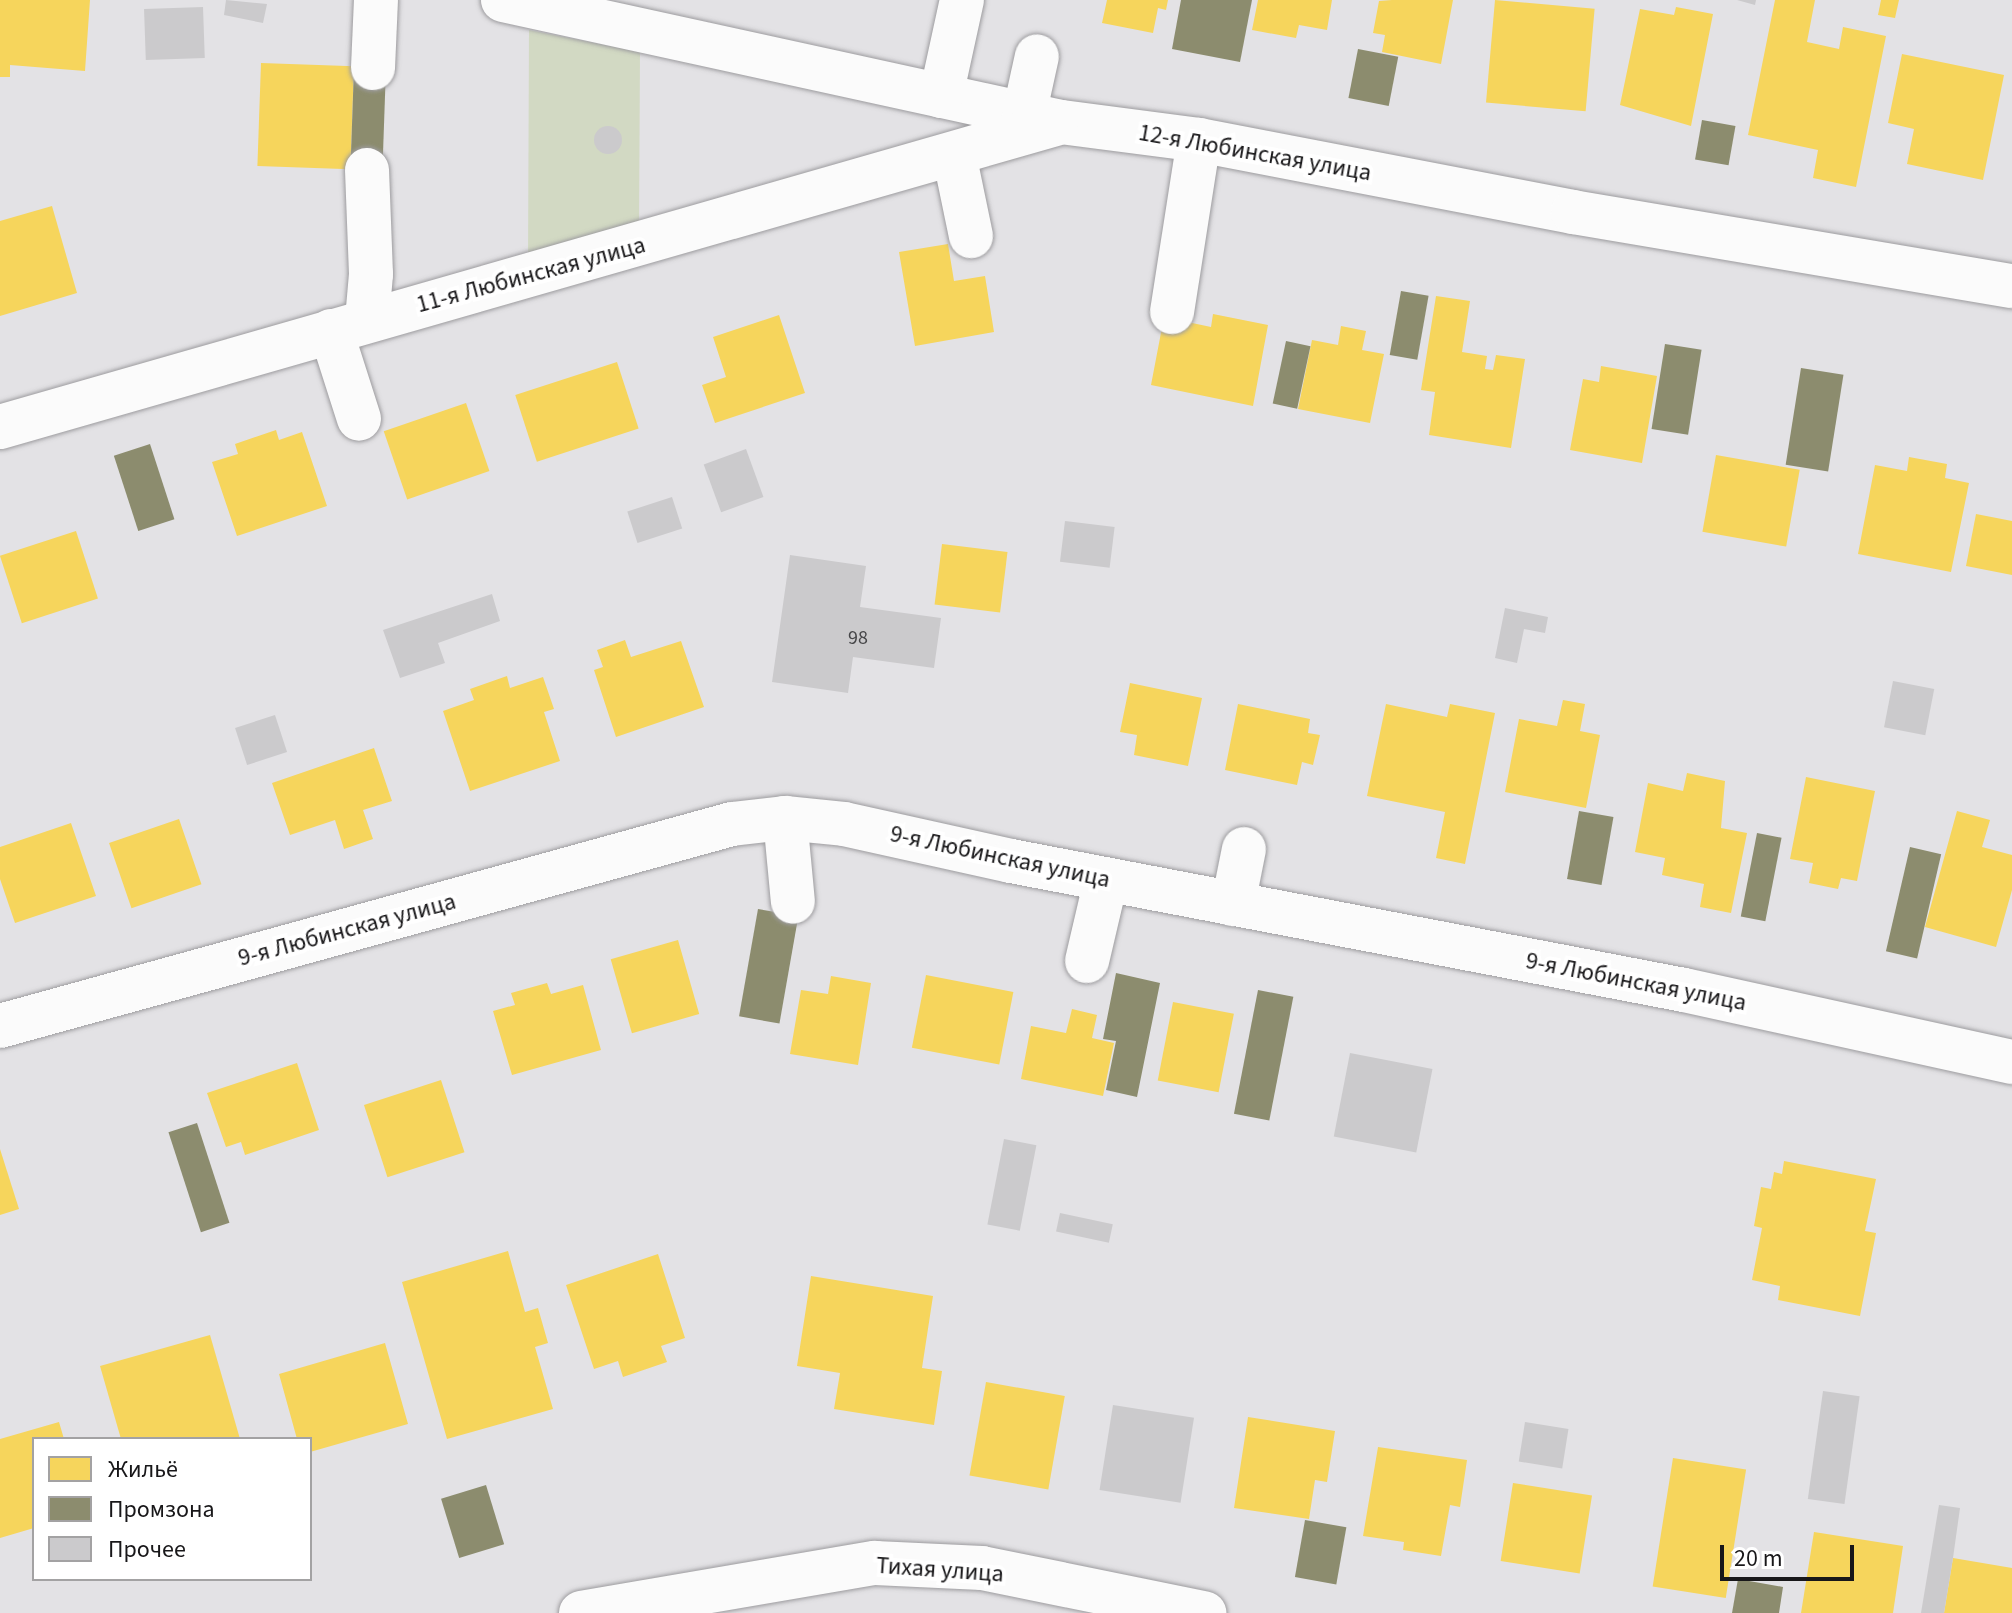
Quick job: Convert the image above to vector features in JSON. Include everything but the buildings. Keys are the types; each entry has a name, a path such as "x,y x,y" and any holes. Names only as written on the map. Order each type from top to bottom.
{"street":[{"path":"373,68 376,0"},
{"name":"12-я Любинская улица","path":"503,0 1043,119 1199,140 1573,212 2012,286"},
{"path":"941,96 962,0"},
{"path":"1037,56 1043,119"},
{"name":"11-я Любинская улица","path":"0,427 954,154 1043,119"},
{"path":"1172,312 1199,140"},
{"path":"954,154 971,236"},
{"path":"359,419 349,326 371,274 367,170"},
{"path":"785,818 793,902"},
{"name":"9-я Любинская улица","path":"0,1026 732,824 785,818 844,824 1106,880 1684,990 2012,1062"},
{"path":"1233,904 1244,849"},
{"path":"1087,961 1106,880"},
{"name":"Тихая улица","path":"581,1613 875,1563 982,1568 1204,1613"}],"green space":[{"path":"529,30 640,52 639,230 528,262"}]}
